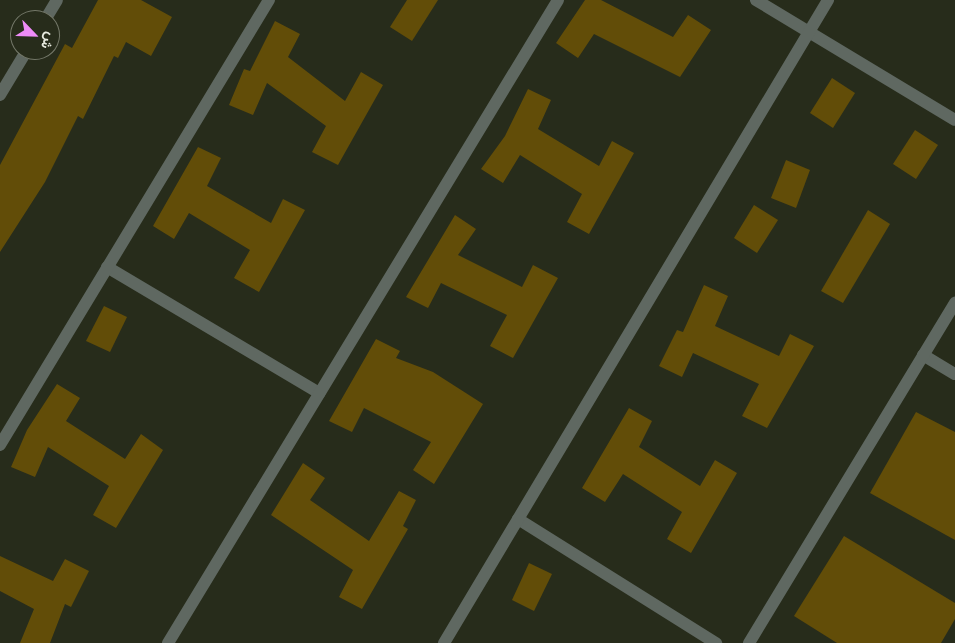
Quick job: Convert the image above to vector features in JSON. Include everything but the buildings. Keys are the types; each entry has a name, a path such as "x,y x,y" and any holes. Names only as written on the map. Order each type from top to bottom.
{"street":[{"path":"0,446 268,0"},
{"path":"168,643 558,0"},
{"path":"756,0 955,120"},
{"path":"444,643 828,0"},
{"path":"0,95 21,60"},
{"path":"107,267 320,393"},
{"path":"750,643 955,303"},
{"path":"924,355 955,374"},
{"path":"518,519 716,643"}]}
